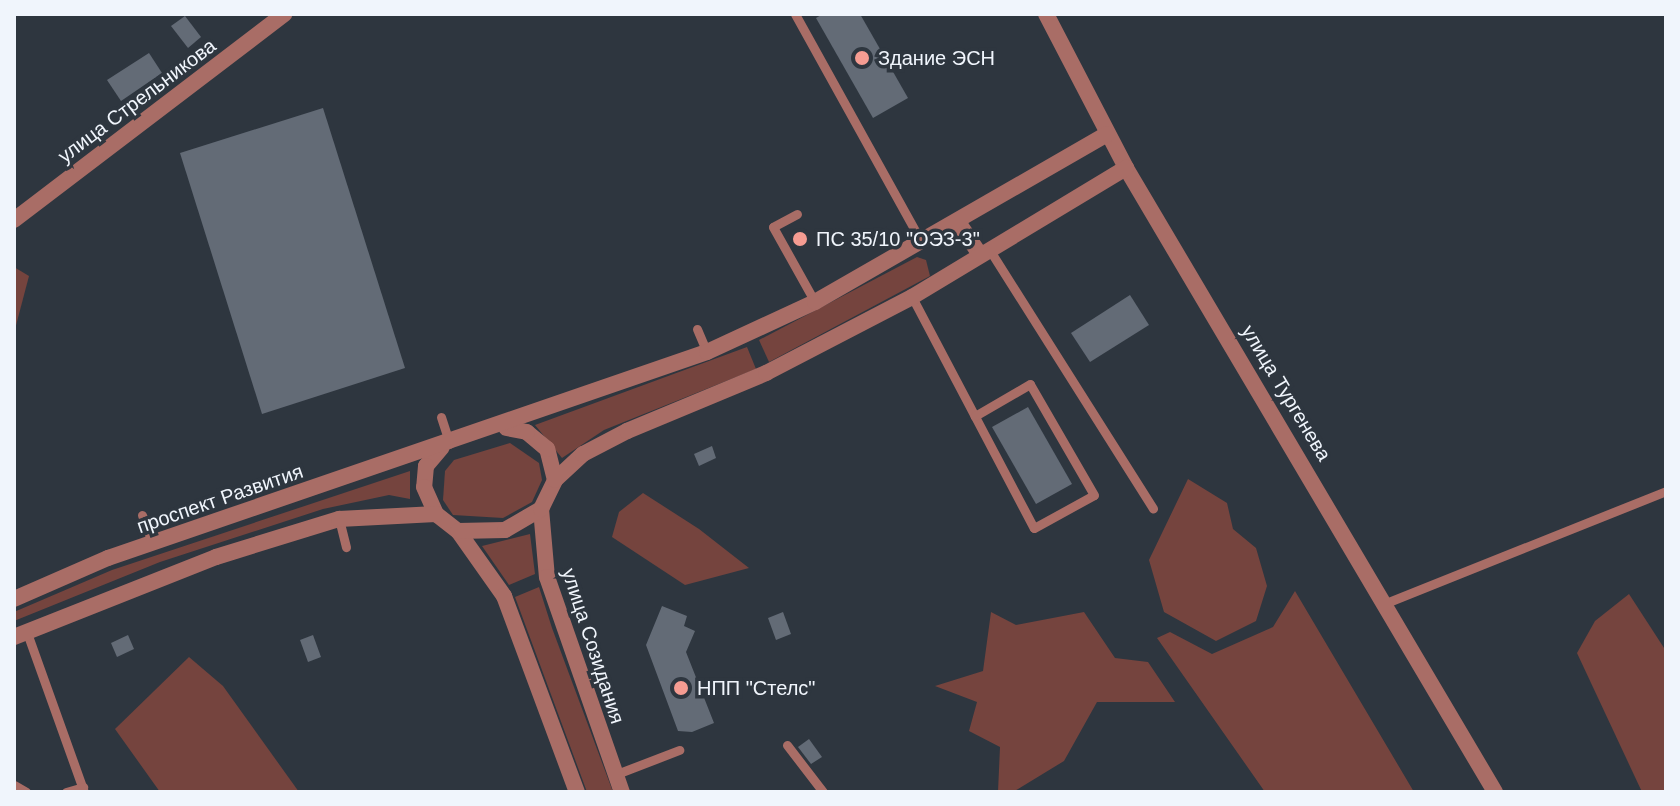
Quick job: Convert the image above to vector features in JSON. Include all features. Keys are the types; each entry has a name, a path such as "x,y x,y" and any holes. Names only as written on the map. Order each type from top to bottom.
{"street":[{"name":"улица Стрельникова","path":"14,220 284,14"},
{"name":"улица Тургенева","path":"1046,14 1126,168 1495,792"},
{"path":"577,792 504,596 458,531 436,514 424,487 426,466 446,446 707,352 815,302 1107,134"},
{"path":"458,531 505,530 541,509 555,480 583,454 627,431 766,373 912,297 1126,168"},
{"path":"958,222 984,252"},
{"path":"496,428 516,427 536,439 553,460 555,480"},
{"name":"проспект Развития","path":"14,599 152,543 446,446"},
{"name":"улица Созидания","path":"541,509 547,577 622,792"},
{"path":"20,633 339,519 436,514"}],"lane":[{"path":"795,14 922,243"},
{"path":"797,214 773,227 815,302"},
{"path":"984,252 1153,508"},
{"path":"912,297 1034,528 1094,495 1030,384 975,416"},
{"path":"697,329 707,352"},
{"path":"441,417 446,446"},
{"path":"1386,603 1666,491"},
{"path":"142,515 152,543"},
{"path":"339,519 346,547"},
{"path":"20,633 84,789 66,792"},
{"path":"787,745 817,790"},
{"path":"614,775 679,750"},
{"path":"14,785 26,792"}],"shaded area":[{"path":"917,257 926,260 930,276 769,362 759,340"},
{"path":"14,267 29,276 14,333"},
{"path":"747,347 756,369 604,430 562,458 535,425"},
{"path":"510,443 539,463 542,480 532,502 503,518 453,515 443,500 445,471 454,460"},
{"path":"410,471 410,499 389,495 323,509 160,562 14,621 14,612 112,570"},
{"path":"1188,479 1227,503 1233,529 1256,548 1267,586 1256,621 1216,641 1164,612 1149,560"},
{"path":"643,493 699,529 749,568 685,585 612,537 619,512"},
{"path":"530,534 535,574 509,585 482,546"},
{"path":"539,587 613,792 587,792 515,597"},
{"path":"1295,591 1414,792 1265,792 1157,638 1170,632 1212,654 1273,627"},
{"path":"1629,594 1666,651 1666,792 1642,792 1577,653 1595,621"},
{"path":"991,612 1016,625 1084,612 1115,658 1148,662 1175,702 1097,702 1064,761 1013,792 998,792 1000,747 969,731 977,702 935,686 983,671"},
{"path":"189,657 223,686 299,792 160,792 115,729"}],"building":[{"name":"Здание ЭСН","path":"823,14 860,14 908,98 873,118 816,18"},
{"path":"185,16 201,37 188,48 171,26"},
{"path":"149,53 162,73 121,101 107,80"},
{"path":"323,108 405,368 262,414 180,153"},
{"path":"1130,295 1149,325 1090,362 1071,333"},
{"path":"1028,407 1072,484 1036,504 992,427"},
{"path":"712,446 716,458 699,466 694,454"},
{"name":"НПП \"Стелс\"","path":"662,606 687,616 684,626 695,631 686,652 714,723 692,732 678,731 646,645"},
{"path":"783,612 791,634 776,640 768,618"},
{"path":"128,635 134,649 117,657 111,643"},
{"path":"313,635 321,657 308,662 300,640"},
{"path":"809,739 822,757 811,764 798,747"}],"place":[{"name":"Здание ЭСН","path":"862,58"},
{"name":"ПС 35/10 \"ОЭЗ-3\"","path":"800,239"},
{"name":"НПП \"Стелс\"","path":"681,688"}]}
